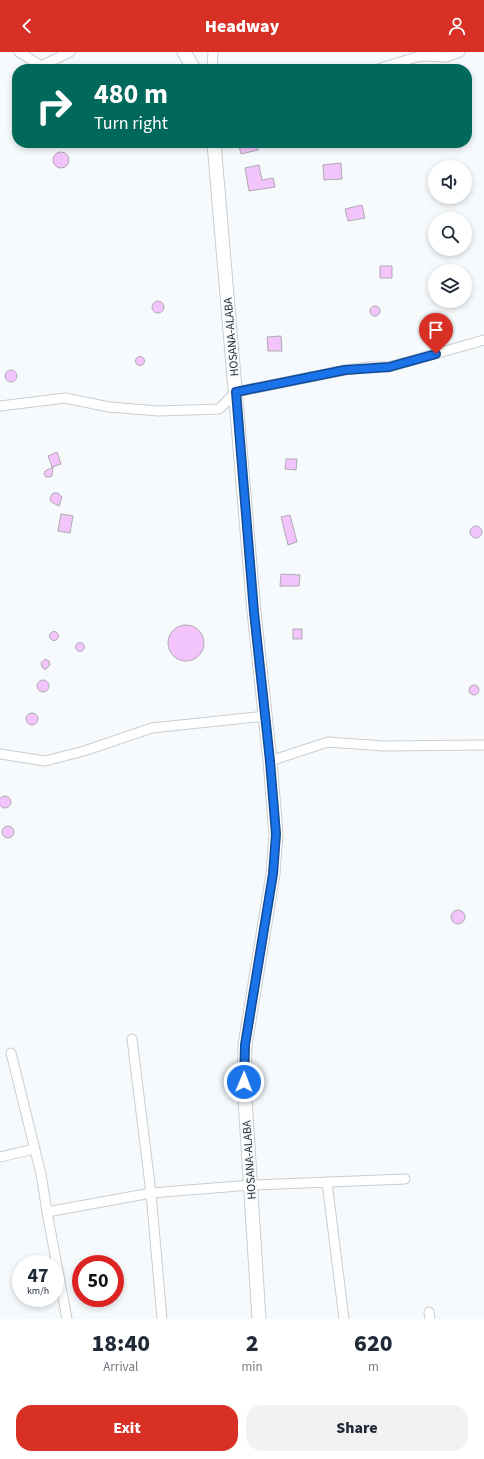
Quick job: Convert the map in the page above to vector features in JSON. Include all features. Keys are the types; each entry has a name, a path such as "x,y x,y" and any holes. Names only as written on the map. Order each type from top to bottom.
{"main road":[{"path":"184,52 191,64"},
{"name":"HOSANA-ALABA","path":"214,148 254,612 266,716 276,834 273,874 245,1045 244,1082 259,1319"}],"street":[{"path":"19,52 38,64"},
{"path":"45,64 70,52"},
{"path":"213,64 214,52"},
{"path":"394,64 420,56 446,57 460,52"},
{"path":"0,406 65,398 109,406 158,411 219,409 236,392 345,370 389,367 484,340"},
{"path":"0,754 45,761 84,751 152,728 266,716"},
{"path":"270,761 328,742 384,746 484,745"},
{"path":"132,1039 151,1193 162,1319"},
{"path":"11,1053 41,1174 67,1319"},
{"path":"0,1157 34,1148"},
{"path":"47,1212 151,1193 251,1185 405,1179"},
{"path":"327,1182 344,1319"}],"building":[{"path":"240,148 258,148 258,150 241,154"},
{"path":"61,152 67,154 69,160 67,166 61,168 55,166 53,160 55,154"},
{"path":"341,163 342,179 324,180 323,165"},
{"path":"259,165 262,180 273,178 275,187 249,191 245,168"},
{"path":"362,205 365,218 348,221 345,209"},
{"path":"380,266 392,266 392,278 380,278"},
{"path":"156,301 160,301 164,307 160,313 156,313 152,309 152,305"},
{"path":"373,306 377,306 379,307 379,315 373,316 370,313 370,309"},
{"path":"281,336 282,351 268,351 267,337"},
{"path":"140,356 145,361 140,366 135,361"},
{"path":"9,370 13,370 17,376 13,382 9,382 5,378 5,374"},
{"path":"57,452 61,464 52,467 48,456"},
{"path":"286,459 297,459 296,470 285,469"},
{"path":"53,467 52,476 46,477 44,474 45,471"},
{"path":"53,493 58,493 62,497 59,506 51,502 50,498"},
{"path":"61,514 73,516 70,533 58,531"},
{"path":"290,515 297,542 288,545 281,517"},
{"path":"478,526 481,527 481,537 474,538 471,537 470,530 471,527"},
{"path":"281,574 300,575 299,586 280,586"},
{"path":"186,625 199,630 204,643 199,656 186,661 173,656 168,643 173,630"},
{"path":"293,629 302,629 302,639 293,639"},
{"path":"52,632 56,632 58,636 56,640 52,640 50,638 50,634"},
{"path":"78,643 82,643 84,647 82,651 78,651 76,649 76,645"},
{"path":"45,659 49,661 50,665 45,670 41,663"},
{"path":"43,680 47,682 49,686 47,690 43,692 39,690 37,686 39,682"},
{"path":"472,685 476,685 478,686 478,694 472,695 469,692 469,688"},
{"path":"32,713 36,715 38,719 36,723 32,725 28,723 26,719 28,715"},
{"path":"5,796 9,798 11,802 9,806 5,808 1,806 -1,802 1,798"},
{"path":"8,826 12,828 14,832 12,836 8,838 4,836 2,832 4,828"},
{"path":"455,910 461,910 465,914 465,920 461,924 455,924 451,920 451,914"}],"route":[{"path":"244,1082 245,1045 273,874 276,834 270,761 254,612 236,392 345,370 369,367 389,367 436,354"}]}
